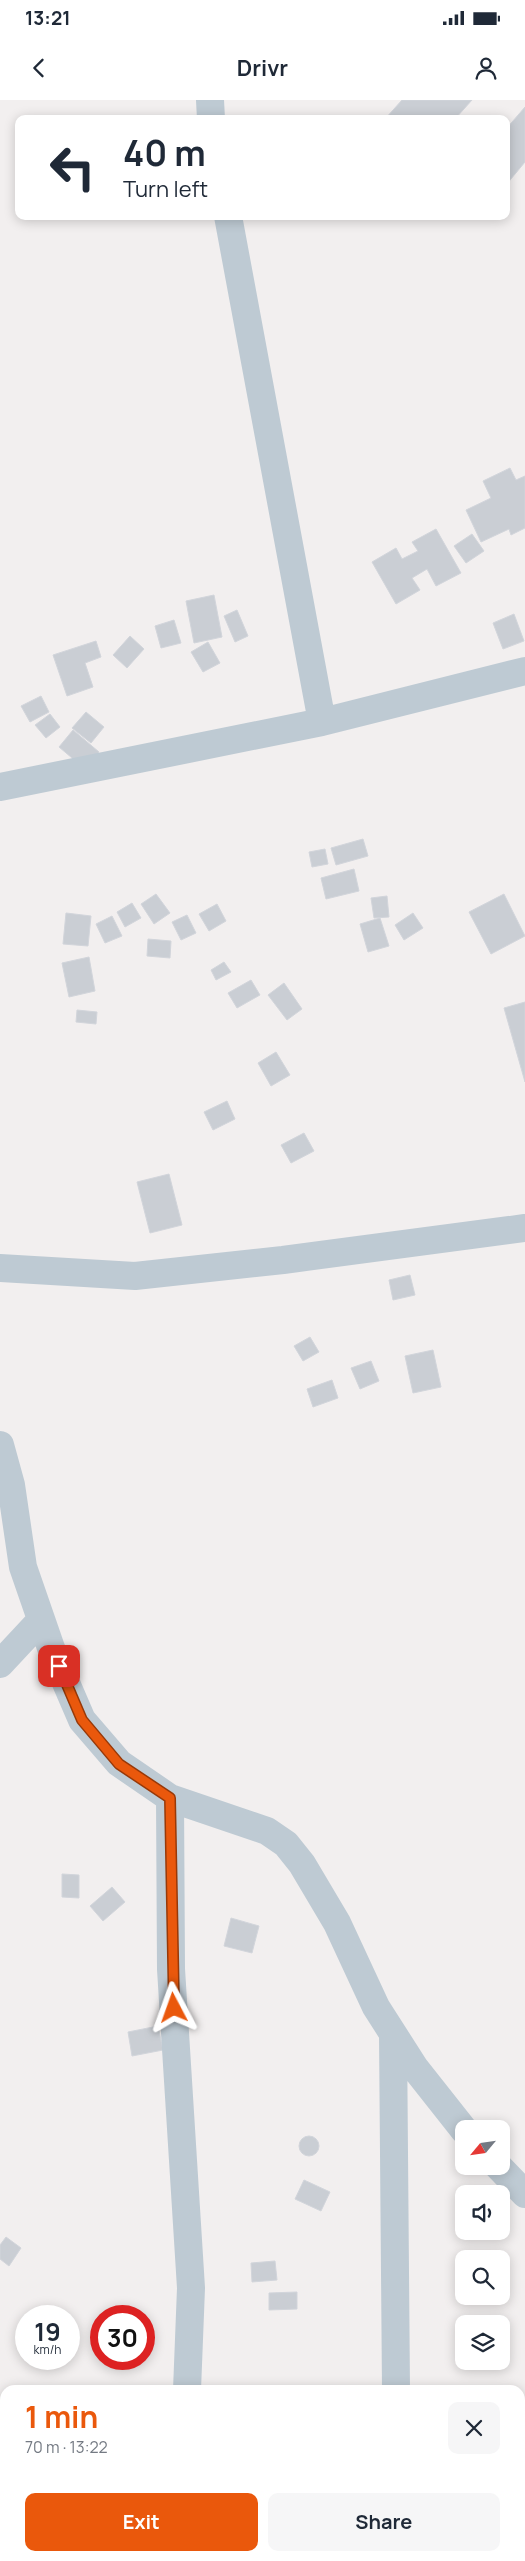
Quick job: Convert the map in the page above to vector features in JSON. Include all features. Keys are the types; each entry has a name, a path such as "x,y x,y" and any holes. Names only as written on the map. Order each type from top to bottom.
{"street":[{"path":"210,100 212,115"},
{"path":"229,220 322,722"},
{"path":"0,787 322,722 525,670"},
{"path":"0,1268 135,1276 283,1260 525,1228"},
{"path":"0,1445 11,1485 23,1567 41,1620 82,1720 119,1764 170,1798 267,1830 286,1844 302,1864 337,1923 376,2007 415,2068 456,2120"},
{"path":"0,1664 41,1620"},
{"path":"170,1798 171,1968 191,2288 187,2385"},
{"path":"393,2034 396,2385"},
{"path":"507,2175 525,2194"}],"building":[{"path":"402,100 472,100 459,115 389,115"},
{"path":"525,107 525,162 510,180 510,124"},
{"path":"510,468 516,480 525,476 525,528 511,535 509,529 481,542 466,510 491,498 483,481"},
{"path":"436,529 461,573 436,586 427,569 412,578 420,590 396,604 372,562 396,548 402,559 418,551 412,542"},
{"path":"472,534 484,551 466,563 454,546"},
{"path":"214,595 222,637 194,643 186,601"},
{"path":"237,610 248,636 235,642 224,616"},
{"path":"514,614 524,641 503,649 493,623"},
{"path":"174,620 181,643 161,648 155,626"},
{"path":"130,636 144,649 127,668 113,655"},
{"path":"96,641 101,657 85,663 93,687 67,696 53,655"},
{"path":"208,642 220,663 203,672 191,652"},
{"path":"41,696 49,712 30,722 21,706"},
{"path":"86,712 104,727 91,743 72,728"},
{"path":"50,714 60,727 46,738 35,725"},
{"path":"73,730 99,752 85,769 59,747"},
{"path":"363,839 368,856 336,865 331,848"},
{"path":"325,849 328,864 312,867 309,852"},
{"path":"354,869 359,891 326,899 321,878"},
{"path":"156,894 170,913 154,924 141,904"},
{"path":"504,894 525,936 491,954 469,912"},
{"path":"387,896 389,917 374,918 371,898"},
{"path":"132,903 141,918 125,927 117,912"},
{"path":"217,904 226,921 209,931 199,914"},
{"path":"66,913 91,916 88,946 63,944"},
{"path":"413,913 423,928 404,940 395,925"},
{"path":"187,915 196,933 181,940 172,922"},
{"path":"112,916 122,936 105,943 96,924"},
{"path":"380,918 389,946 368,952 360,924"},
{"path":"148,939 171,941 170,958 147,956"},
{"path":"89,957 95,991 69,997 62,963"},
{"path":"224,962 231,972 216,980 211,970"},
{"path":"251,980 260,995 237,1008 228,993"},
{"path":"284,983 302,1009 287,1020 268,995"},
{"path":"525,1002 525,1082 504,1008"},
{"path":"77,1010 97,1012 96,1024 76,1022"},
{"path":"276,1052 290,1075 271,1086 258,1063"},
{"path":"227,1101 235,1119 213,1130 204,1112"},
{"path":"304,1133 314,1151 291,1163 281,1145"},
{"path":"169,1174 182,1225 150,1233 137,1182"},
{"path":"410,1275 415,1295 393,1300 389,1280"},
{"path":"310,1337 319,1352 303,1361 294,1346"},
{"path":"433,1350 441,1387 413,1393 405,1356"},
{"path":"371,1361 379,1381 360,1389 351,1368"},
{"path":"332,1380 338,1398 313,1407 307,1389"},
{"path":"62,1874 79,1875 79,1898 62,1897"},
{"path":"112,1887 125,1902 103,1921 90,1906"},
{"path":"231,1918 259,1926 252,1953 224,1946"},
{"path":"158,2026 163,2050 132,2056 128,2032"},
{"path":"305,2136 313,2136 319,2142 319,2150 313,2156 305,2156 299,2150 299,2142"},
{"path":"304,2180 330,2192 321,2211 295,2199"},
{"path":"6,2237 21,2248 9,2266 0,2259 0,2245"},
{"path":"275,2261 277,2280 252,2282 251,2263"},
{"path":"297,2292 297,2309 269,2310 269,2293"}],"route":[{"path":"59,1666 82,1720 119,1764 170,1798 171,1968 174,2008"}]}
